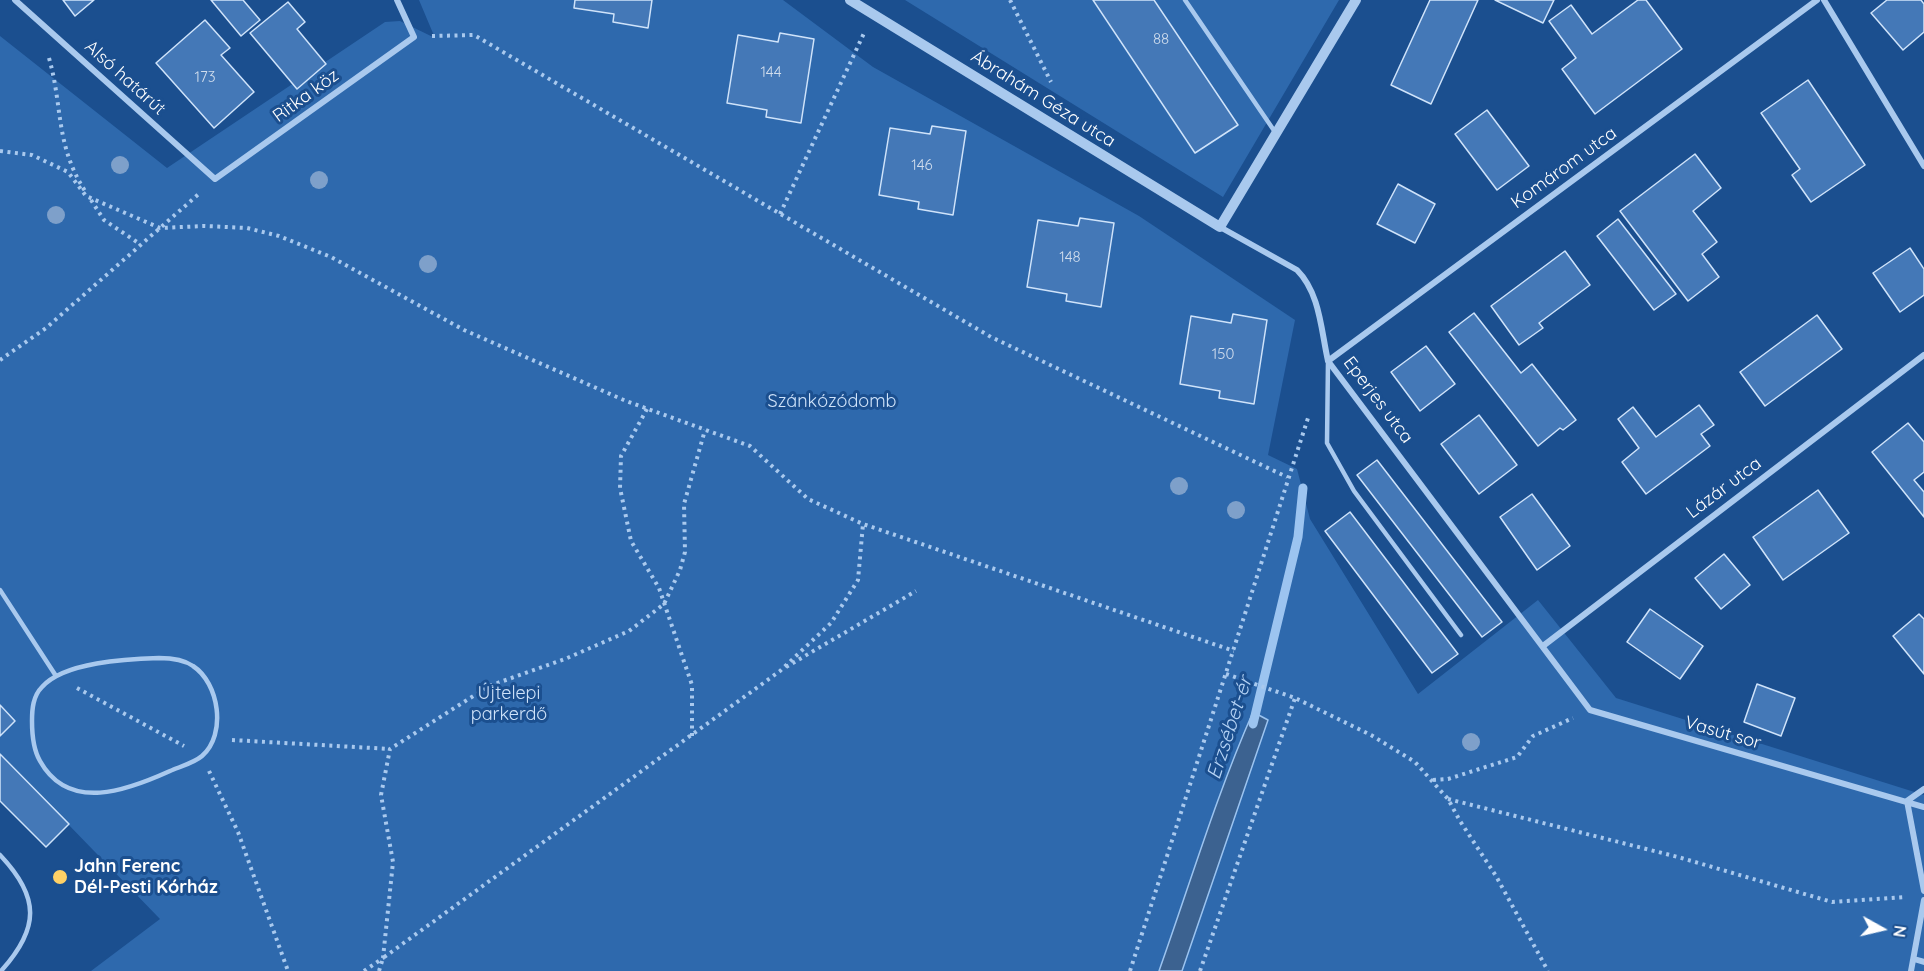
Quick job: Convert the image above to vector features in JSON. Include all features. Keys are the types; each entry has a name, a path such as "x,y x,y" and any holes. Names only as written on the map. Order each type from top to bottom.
{"street":[{"name":"Alsó határút","path":"15,0 215,179"},
{"path":"398,0 414,37"},
{"name":"Ábrahám Géza utca","path":"850,0 1220,227"},
{"path":"1220,227 1356,0"},
{"name":"Komárom utca","path":"1328,361 1817,0"},
{"path":"1824,0 1924,166"},
{"name":"Ritka köz","path":"215,179 414,37"},
{"name":"Eperjes utca","path":"1220,227 1296,270 1306,279 1314,296 1328,361 1543,646"},
{"name":"Lázár utca","path":"1543,646 1924,355"},
{"path":"1543,646 1590,710"},
{"name":"Vasút sor","path":"1590,710 1924,807"},
{"path":"1924,789 1907,801 1924,891"},
{"path":"1911,971 1924,900"},
{"path":"1914,959 1924,962"}],"lane":[{"path":"1185,0 1276,133"},
{"path":"1328,361 1328,443 1354,490 1461,635"},
{"path":"0,590 56,676"},
{"path":"159,658 183,661 201,673 213,692 217,716 213,739 202,756 125,790 96,794 75,790 44,768 38,758 32,731 36,696 42,687 56,676 74,670 136,659 159,658"},
{"path":"0,855 24,884 31,912 21,947 1,971"}],"path":[{"path":"1010,0 1051,82"},
{"path":"780,214 873,14"},
{"path":"40,22 52,66 59,129 69,164 104,220 140,244"},
{"path":"414,37 474,35 991,337 1287,477 1234,651 1130,971"},
{"path":"0,151 32,155 68,172 90,198 160,228 205,226 247,228 279,236 331,257 464,330 646,408 750,446 808,499 863,524 1234,651"},
{"path":"0,360 46,328 215,179"},
{"path":"646,408 621,456 618,471 631,541 659,588 692,685 692,736"},
{"path":"213,739 390,749 489,686 565,659 629,631 664,604 680,570 685,552 684,504 705,430"},
{"path":"364,971 692,736 780,670 831,622 858,580 863,524"},
{"path":"780,670 916,591"},
{"path":"1226,674 1295,698 1395,749 1415,762 1448,798 1460,821 1496,876 1548,971"},
{"path":"56,676 202,756 238,832 288,971"},
{"path":"1200,971 1295,698"},
{"path":"1432,780 1448,779 1517,757 1533,736 1590,710"},
{"path":"379,971 383,958 393,862 381,795 390,749"},
{"path":"1448,798 1678,857 1832,902 1912,896"}],"green space":[{"path":"419,0 783,0 873,67 1139,216 1295,320 1268,455 1297,469 1310,519 1418,694 1538,600 1616,698 1924,795 1924,971 91,971 160,919 0,754 0,736 15,721 0,705 0,36 167,168 385,22 400,21 435,38"},
{"path":"905,0 1339,0 1223,197"}],"shaded area":[{"path":"1253,712 1268,720 1182,971 1159,971 1215,808"}],"building":[{"path":"63,0 94,0 75,16"},
{"path":"211,0 243,0 260,20 241,36"},
{"path":"575,0 652,0 648,28 613,22 614,14 574,8"},
{"path":"1093,0 1154,0 1238,125 1195,153"},
{"path":"1430,0 1478,0 1431,104 1391,85"},
{"path":"1495,0 1554,0 1543,23"},
{"path":"1638,0 1646,0 1682,49 1595,114 1562,69 1576,58 1549,21 1571,5 1592,34"},
{"path":"1887,0 1921,0 1924,4 1924,32 1903,50 1871,13"},
{"path":"288,2 305,22 297,29 326,64 297,89 250,33"},
{"path":"205,20 230,48 221,55 254,92 214,128 156,63"},
{"path":"780,33 814,39 801,123 766,117 767,110 727,103 738,35 778,42"},
{"path":"1808,80 1865,165 1811,202 1792,175 1800,169 1761,113"},
{"path":"1487,110 1529,166 1497,190 1455,134"},
{"path":"932,126 966,131 953,215 918,209 919,202 879,195 890,128 930,134"},
{"path":"1695,154 1721,188 1693,211 1717,242 1702,254 1719,277 1688,301 1620,211"},
{"path":"1398,184 1435,204 1415,243 1377,224"},
{"path":"1080,218 1114,223 1101,307 1066,301 1067,294 1027,287 1038,220 1078,226"},
{"path":"1618,219 1676,294 1654,310 1597,236"},
{"path":"1910,248 1924,269 1924,295 1900,312 1873,273"},
{"path":"1565,251 1590,285 1539,323 1543,328 1519,345 1491,306"},
{"path":"1474,313 1521,373 1532,364 1576,420 1563,430 1560,428 1538,446 1449,332"},
{"path":"1233,314 1267,320 1254,404 1219,398 1220,391 1180,384 1191,316 1231,323"},
{"path":"1817,315 1842,349 1765,406 1740,372"},
{"path":"1426,346 1455,384 1420,411 1391,372"},
{"path":"1699,405 1714,425 1701,434 1710,446 1646,494 1622,462 1639,448 1618,419 1633,407 1656,437"},
{"path":"1479,415 1517,465 1479,494 1441,444"},
{"path":"1908,423 1924,442 1924,472 1914,480 1924,492 1924,517 1872,452"},
{"path":"1377,460 1502,622 1482,637 1357,475"},
{"path":"1818,490 1849,533 1783,580 1753,537"},
{"path":"1532,494 1570,546 1537,570 1500,517"},
{"path":"1350,512 1458,654 1432,673 1325,531"},
{"path":"1724,554 1750,585 1721,609 1695,578"},
{"path":"1650,609 1703,646 1680,679 1627,642"},
{"path":"1919,614 1924,619 1924,674 1893,636"},
{"path":"1757,684 1795,698 1781,736 1744,722"},
{"path":"0,705 15,721 0,736"},
{"path":"0,754 69,824 46,847 0,801"}],"waterway":[{"name":"Erzsébet-ér","path":"1253,724 1298,537 1303,488"}],"place":[{"name":"Jahn Ferenc Dél-Pesti Kórház","path":"60,877"}],"park label":[{"name":"Szánkózódomb","path":"832,402"},
{"name":"Újtelepi parkerdő","path":"509,704"}]}
